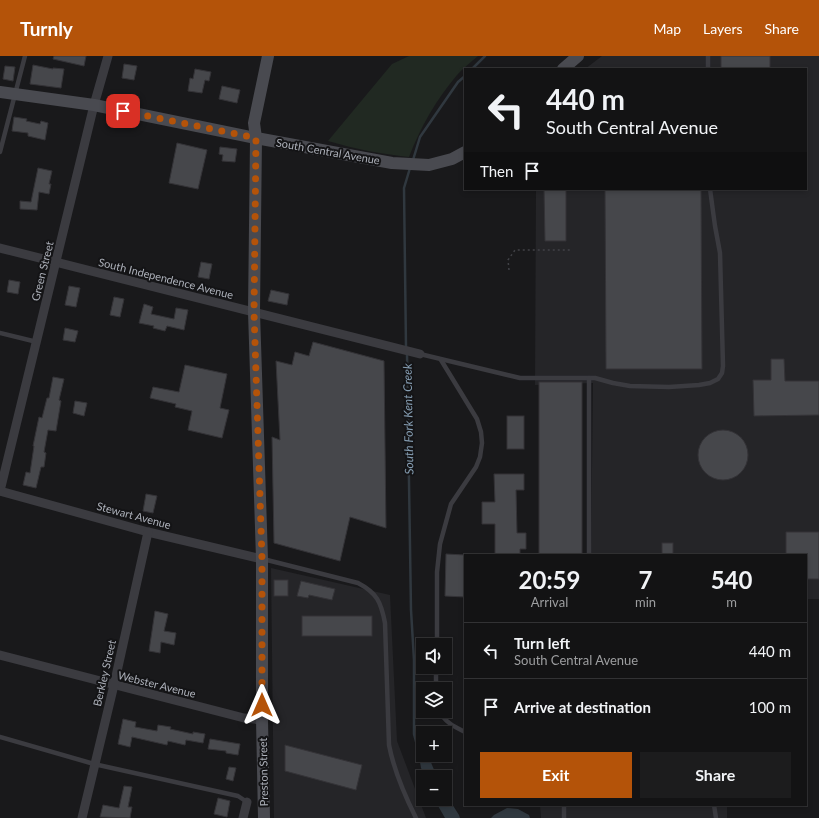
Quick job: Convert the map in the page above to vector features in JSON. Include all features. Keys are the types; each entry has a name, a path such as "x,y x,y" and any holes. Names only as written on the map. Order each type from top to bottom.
{"street":[{"name":"Green Street","path":"0,491 94,105 108,56"},
{"name":"Preston Street","path":"264,818 262,720 262,559 254,312 256,138 254,123 268,56"},
{"path":"564,68 578,56"},
{"name":"South Central Avenue","path":"0,92 94,105 256,138 392,162 429,165 452,159 464,153"},
{"name":"South Independence Avenue","path":"0,248 420,354"},
{"name":"Stewart Avenue","path":"0,491 148,532 262,559"},
{"name":"Berkley Street","path":"82,818 114,686 148,532"},
{"name":"Webster Avenue","path":"0,656 244,718 262,720"},
{"path":"243,818 247,802"}],"lane":[{"path":"0,152 25,56"},
{"path":"708,56 708,68"},
{"path":"420,354 520,378 589,378 604,380 622,386 699,385 710,383 718,379 724,366 720,253 710,190"},
{"path":"0,332 37,342"},
{"path":"437,638 437,572 440,544 451,504 476,467 480,457 482,443 481,432 477,419 441,360"},
{"path":"589,378 589,554"},
{"path":"262,559 358,583 369,589 378,599 385,623 388,745 400,785 416,818"},
{"path":"444,718 452,726 464,732"},
{"path":"0,737 94,764 238,796 247,802"},
{"path":"564,806 564,818"},
{"path":"714,806 716,818"}],"path":[{"path":"509,270 508,260 515,250 570,250"}],"shaded area":[{"path":"409,56 478,56 459,72 442,94 424,124 409,157 368,151 328,141 392,64"},
{"path":"602,56 819,56 819,599 807,599 807,554 591,554 593,383 535,385 536,190 807,190 807,68 586,68"},
{"path":"271,568 390,595 397,741 416,791 416,806 421,806 426,818 274,818"},
{"path":"420,762 431,762 434,770 422,770"},
{"path":"452,804 460,818 445,818 438,806 452,806"},
{"path":"540,806 727,806 727,818 541,818"},
{"path":"507,808 518,809 529,815 530,818 491,818"}],"building":[{"path":"54,56 86,56 84,66 53,59"},
{"path":"721,56 770,56 770,68 721,68"},
{"path":"124,64 137,66 134,80 122,78"},
{"path":"33,65 53,69 64,69 61,88 30,84"},
{"path":"5,66 15,67 13,81 3,79"},
{"path":"195,69 211,72 209,81 205,80 202,93 188,91 190,78 193,79"},
{"path":"222,86 240,90 237,103 219,99"},
{"path":"14,117 27,119 26,121 40,124 41,121 48,123 45,140 28,136 28,133 12,131"},
{"path":"177,143 207,150 198,189 169,183"},
{"path":"220,147 237,149 235,162 222,161 223,155 219,154"},
{"path":"38,168 52,171 49,184 51,184 49,194 39,192 37,210 20,209 20,201 31,202"},
{"path":"544,190 566,190 566,241 545,241"},
{"path":"605,190 701,190 702,369 606,369"},
{"path":"201,262 212,264 209,279 198,277"},
{"path":"9,280 20,282 18,294 7,292"},
{"path":"69,286 80,288 76,307 65,305"},
{"path":"271,290 289,294 287,305 268,301"},
{"path":"114,297 124,299 120,317 110,315"},
{"path":"144,304 153,307 151,314 174,319 176,308 188,310 184,330 167,326 165,331 153,328 154,326 139,323"},
{"path":"65,328 78,331 75,342 63,340"},
{"path":"313,342 384,361 386,528 350,517 340,561 274,543 272,437 280,440 276,361 292,365 295,352 309,356"},
{"path":"771,359 784,359 785,381 819,381 819,415 754,416 753,380 771,380"},
{"path":"185,365 227,374 220,408 229,410 222,438 188,430 192,411 175,407 176,404 150,398 153,387 179,392"},
{"path":"53,377 64,379 59,400 61,401 56,431 48,430 44,452 46,453 44,467 41,467 36,488 23,485 26,472 30,473 33,446 39,417 42,418 47,398 49,398"},
{"path":"539,382 582,382 582,554 539,554"},
{"path":"75,401 87,403 84,416 73,413"},
{"path":"507,416 524,416 524,449 507,449"},
{"path":"723,430 732,432 741,437 746,446 748,455 746,464 741,473 732,478 723,480 714,478 705,473 700,464 698,455 700,446 705,437 714,432"},
{"path":"494,474 524,474 524,490 516,490 517,533 526,533 526,549 520,549 520,554 495,554 495,524 482,524 482,502 495,502"},
{"path":"146,494 157,496 153,513 143,511"},
{"path":"786,532 819,532 819,579 807,579 807,554 786,554"},
{"path":"662,543 673,543 673,554 662,554"},
{"path":"446,554 464,555 464,597 445,596"},
{"path":"274,580 288,580 288,596 274,596"},
{"path":"301,581 335,589 332,600 309,595 308,598 297,596"},
{"path":"155,611 168,614 164,631 176,633 174,645 161,642 160,653 149,651"},
{"path":"302,616 372,616 372,636 302,636"},
{"path":"123,719 136,722 135,727 157,731 158,725 171,727 170,729 193,734 193,732 205,734 203,743 186,740 185,745 168,741 167,745 132,737 130,747 118,744"},
{"path":"210,739 240,744 238,755 226,753 226,751 208,749"},
{"path":"285,745 362,765 356,790 285,771"},
{"path":"229,767 236,768 233,781 226,779"},
{"path":"124,786 132,787 128,807 132,807 130,818 100,817 103,805 119,808"},
{"path":"218,798 230,801 227,817 214,814"}],"waterway":[{"name":"South Fork Kent Creek","path":"473,68 485,56"},
{"name":"South Fork Kent Creek","path":"413,160 420,137 458,82 464,77"},
{"name":"South Fork Kent Creek","path":"406,348 404,188 410,168"},
{"name":"South Fork Kent Creek","path":"407,353 411,610 414,660 414,734 416,742"}],"route":[{"path":"123,111 256,138 254,312 262,559 262,705"}]}
